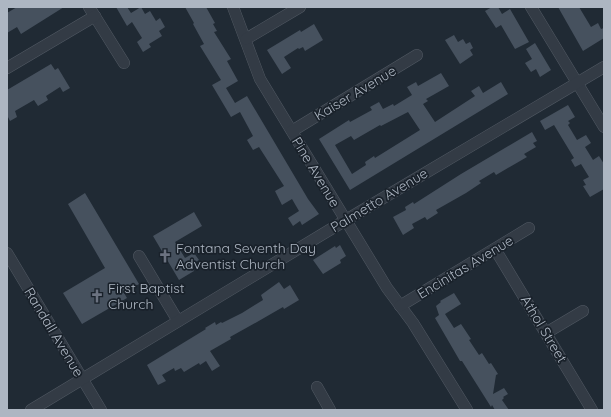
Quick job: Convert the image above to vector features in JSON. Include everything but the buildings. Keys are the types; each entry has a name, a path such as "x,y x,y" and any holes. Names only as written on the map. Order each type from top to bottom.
{"street":[{"name":"Pine Avenue","path":"233,7 260,79 387,288 424,339 466,410"},
{"path":"246,39 300,7"},
{"path":"531,7 604,127"},
{"path":"7,68 92,12 124,63"},
{"name":"Kaiser Avenue","path":"292,131 418,55"},
{"name":"Palmetto Avenue","path":"31,410 346,220 604,67"},
{"name":"Encinitas Avenue","path":"400,306 529,228"},
{"name":"Athol Street","path":"495,249 592,410"},
{"name":"Randall Avenue","path":"7,253 101,410"},
{"path":"140,256 178,321"},
{"path":"546,333 583,312"},
{"path":"316,388 330,410"}],"place":[{"name":"Fontana Seventh Day Adventist Church","path":"165,256"},
{"name":"First Baptist Church","path":"97,296"}]}
